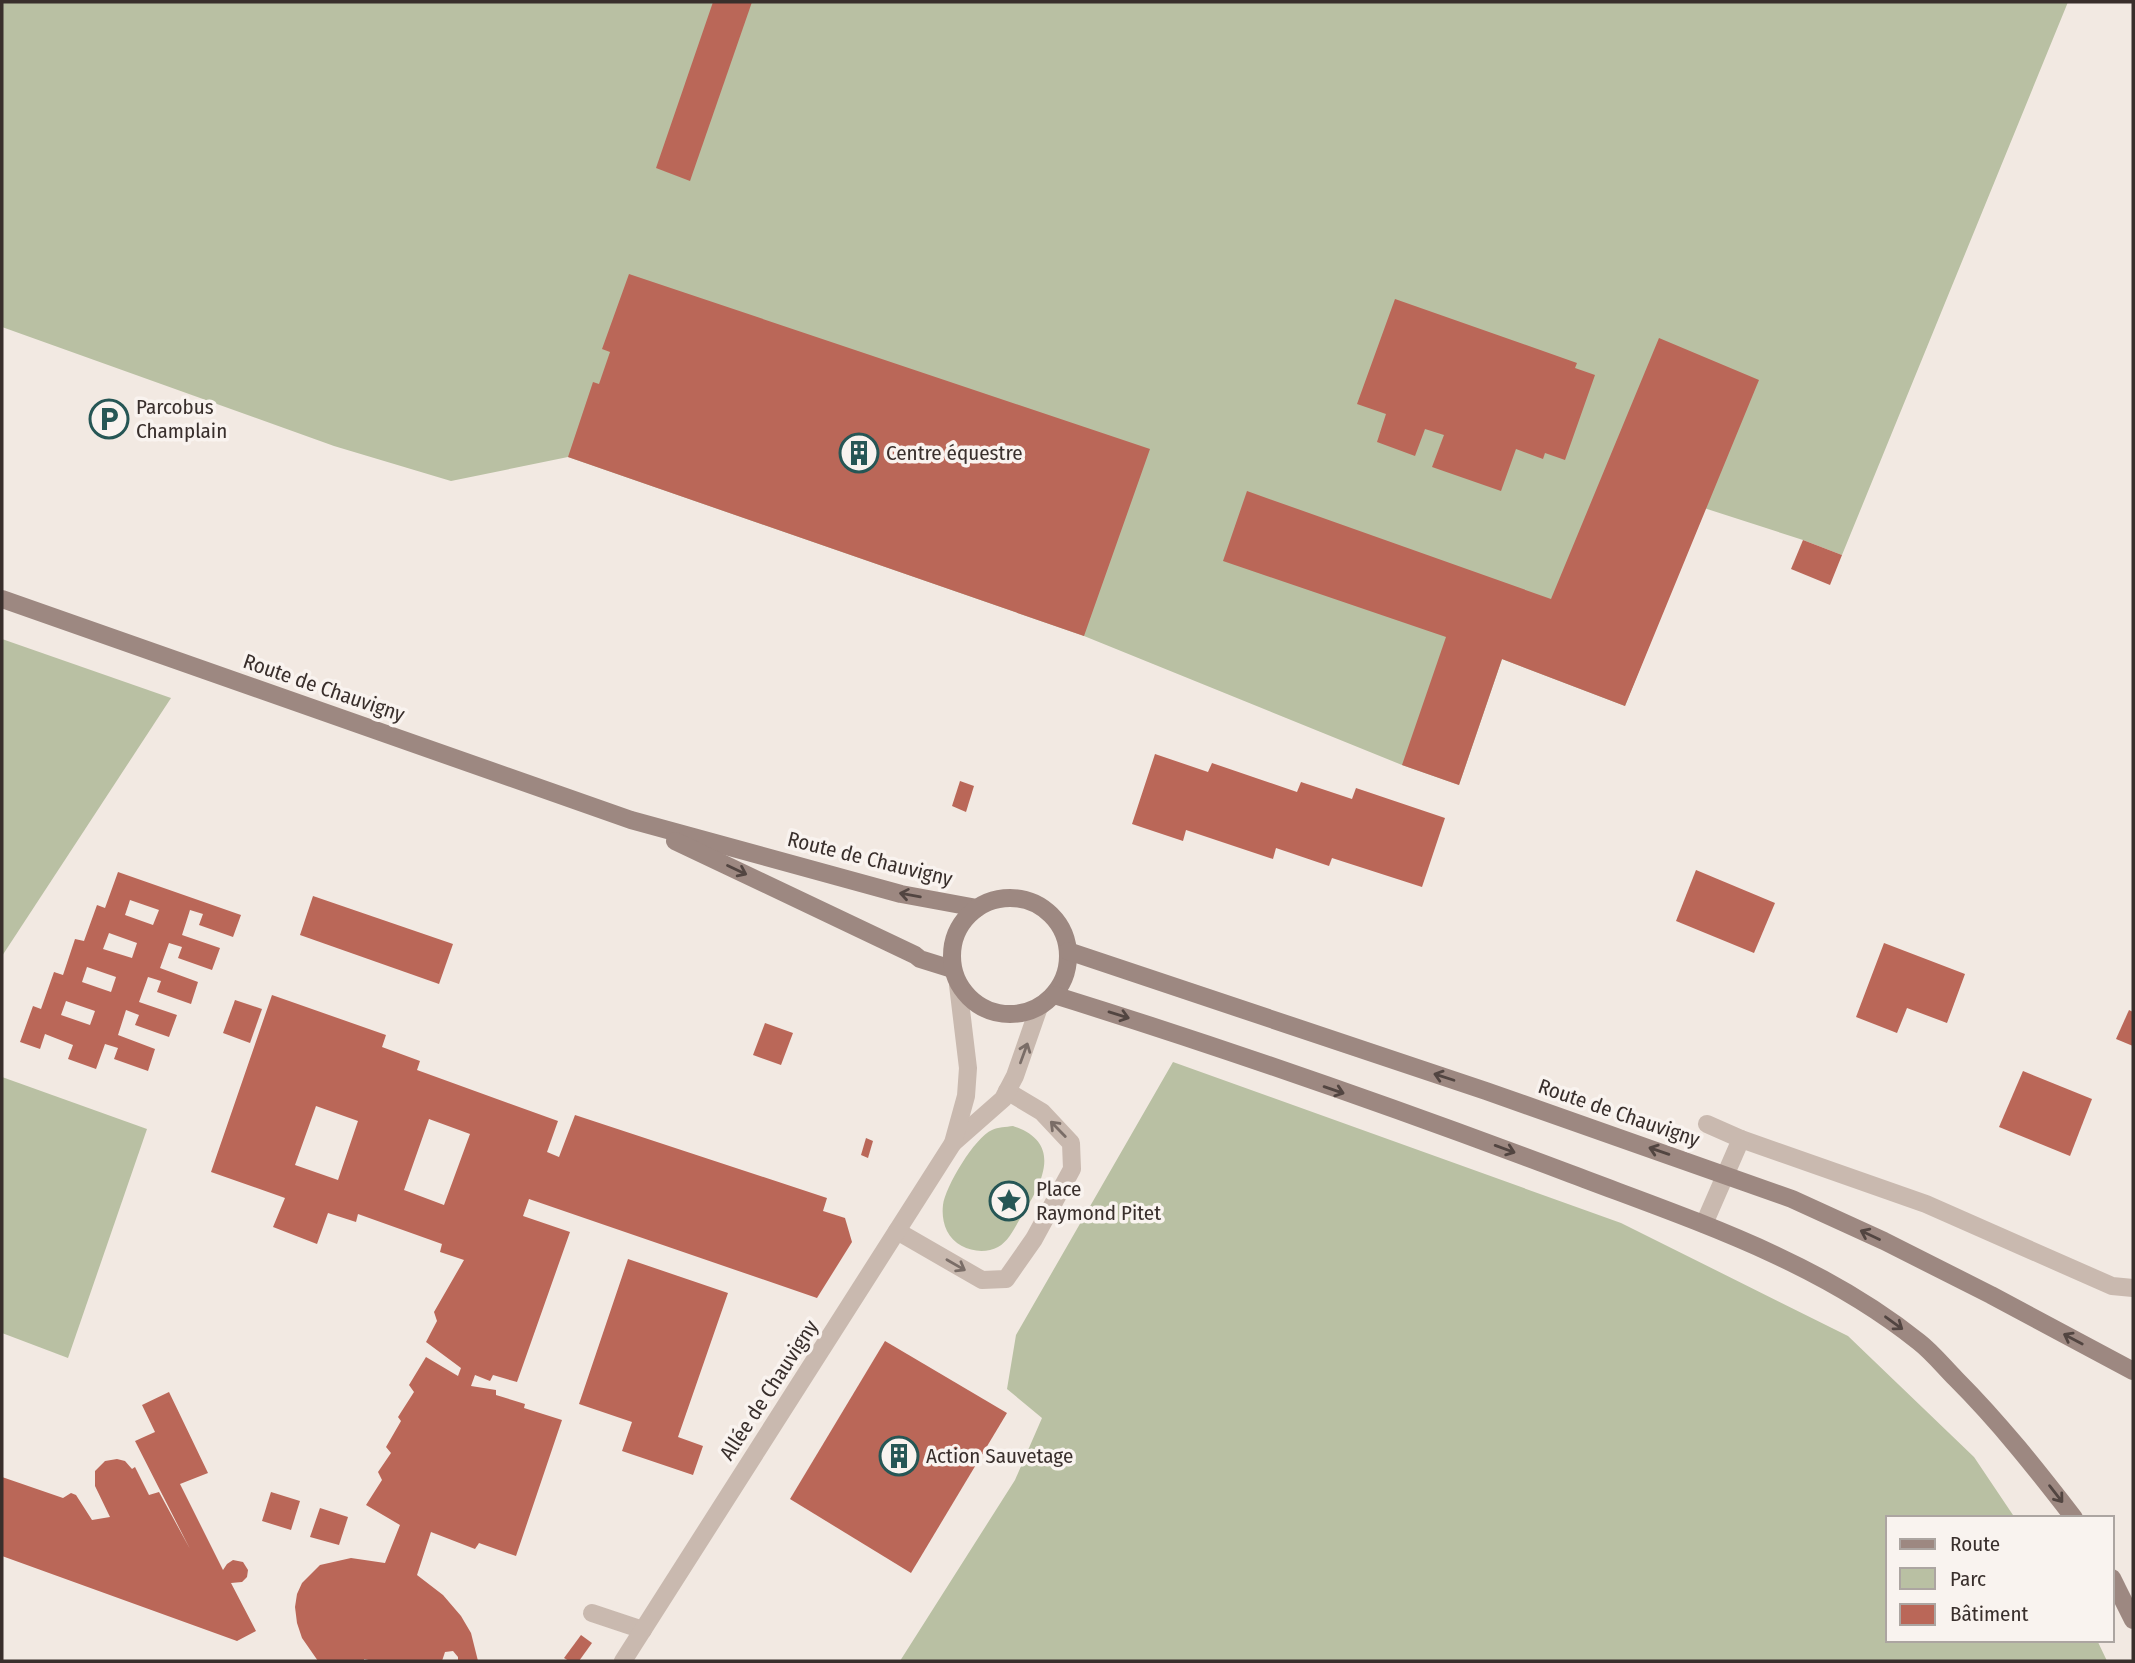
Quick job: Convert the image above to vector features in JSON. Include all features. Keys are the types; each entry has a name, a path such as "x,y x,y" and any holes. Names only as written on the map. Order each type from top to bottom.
{"main road":[{"name":"Route de Chauvigny","path":"2,599 631,820 901,894 977,908"},
{"name":"Route de Chauvigny","path":"631,820 956,977"},
{"path":"1006,898 1032,902 1054,918 1066,939 1068,951 1066,974 1054,995 1039,1007 1017,1015 994,1013 973,1002 956,977 951,951 955,935 964,919 993,900 1006,898"},
{"name":"Route de Chauvigny","path":"1068,951 1726,1174 1792,1199 1884,1241 2133,1371"},
{"path":"1054,995 1133,1019 1441,1126 1704,1224 1781,1257 1848,1293 1921,1343 1985,1408 2072,1516"},
{"path":"2114,1582 2133,1620"}],"street":[{"name":"Allée de Chauvigny","path":"953,1143 966,1096 968,1068 956,977"},
{"name":"Allée de Chauvigny","path":"623,1661 953,1143 1003,1099 1026,1047 1039,1007"},
{"path":"897,1231 982,1280 1006,1279 1034,1239 1072,1169 1071,1143 1042,1112 1007,1091"},
{"path":"1707,1124 1741,1139 1926,1205 2112,1286 2133,1288"},
{"path":"1704,1224 1741,1139"},
{"path":"592,1613 643,1630"}],"green space":[{"path":"2,2 2068,2 1842,555 1704,508 1625,706 1502,659 1459,785 1402,765 1084,636 568,457 451,481 334,446 2,327"},
{"path":"2,639 171,698 2,956"},
{"path":"1173,1062 1621,1223 1848,1336 1974,1457 2014,1516 1886,1516 1886,1642 2098,1642 2107,1661 900,1661 1015,1480 1042,1418 1007,1389 1016,1335"},
{"path":"2,1077 147,1129 68,1358 2,1333"},
{"path":"1013,1126 1029,1133 1039,1143 1044,1154 1041,1179 1029,1205 1005,1241 991,1250 970,1249 956,1242 947,1231 943,1215 945,1197 962,1163 977,1142 992,1130"}],"building":[{"path":"713,2 752,2 690,181 656,168"},
{"name":"Centre équestre","path":"629,274 1150,449 1084,636 568,457 593,382 599,384 610,352 602,349"},
{"path":"1395,299 1577,363 1575,368 1595,375 1565,460 1545,453 1543,459 1516,449 1501,491 1432,467 1444,435 1425,429 1415,456 1377,442 1386,414 1357,404"},
{"path":"1659,338 1759,380 1625,706 1502,659 1459,785 1402,765 1446,637 1223,561 1247,491 1551,599"},
{"path":"1803,540 1842,555 1830,585 1791,569"},
{"path":"1155,754 1208,772 1212,763 1297,792 1301,782 1352,799 1356,788 1445,818 1422,887 1332,858 1329,866 1276,848 1273,859 1186,830 1183,841 1132,824"},
{"path":"960,781 974,786 966,812 952,806"},
{"path":"1696,870 1775,903 1754,953 1676,921"},
{"path":"118,872 241,915 233,937 199,925 203,914 190,910 182,935 220,948 212,970 178,958 182,947 169,943 160,968 198,982 191,1004 157,992 161,981 148,977 139,1002 177,1015 169,1037 135,1025 139,1015 126,1010 118,1035 155,1049 148,1071 114,1059 118,1048 105,1044 96,1069 68,1059 73,1045 45,1034 40,1049 20,1042 33,1006 41,1009 54,972 63,975 75,939 84,941 97,905 105,908","holes":["130,900 159,910 153,925 125,915","109,933 137,943 132,958 103,949","87,967 116,977 111,992 82,982","66,1001 95,1011 90,1025 61,1015"]},
{"path":"313,896 453,944 439,984 300,935"},
{"path":"1884,943 1965,974 1947,1023 1907,1008 1897,1033 1856,1017"},
{"path":"272,995 386,1035 382,1047 420,1061 417,1070 558,1121 547,1152 559,1157 575,1115 827,1198 823,1211 845,1218 852,1242 817,1298 529,1199 523,1216 570,1232 517,1382 493,1375 490,1381 475,1375 471,1386 496,1390 496,1395 525,1404 524,1408 562,1420 516,1556 479,1543 475,1549 431,1532 417,1575 443,1595 461,1616 471,1633 478,1661 458,1661 453,1651 445,1652 442,1661 318,1661 302,1638 297,1623 297,1594 302,1583 320,1565 351,1558 385,1563 400,1525 366,1505 382,1480 378,1472 391,1453 386,1447 401,1421 398,1417 414,1392 409,1385 426,1357 458,1376 461,1368 426,1342 437,1321 434,1312 464,1260 440,1252 442,1244 358,1214 356,1222 328,1213 317,1244 273,1227 285,1198 211,1172","holes":["316,1106 358,1121 338,1180 295,1165","429,1119 470,1134 444,1205 404,1190"]},
{"path":"235,1000 262,1009 250,1043 223,1033"},
{"path":"2129,1010 2133,1012 2133,1046 2116,1039"},
{"path":"765,1023 793,1033 781,1065 753,1055"},
{"path":"2023,1071 2092,1099 2070,1156 1999,1127"},
{"path":"866,1138 873,1141 868,1158 861,1155"},
{"path":"628,1259 728,1293 678,1437 703,1446 693,1475 622,1451 632,1422 579,1404"},
{"name":"Action Sauvetage","path":"885,1341 1007,1413 911,1573 790,1499"},
{"path":"169,1392 208,1473 180,1484 223,1570 233,1560 243,1562 248,1570 247,1577 242,1582 231,1583 256,1631 237,1641 2,1556 2,1477 63,1498 71,1493 76,1495 92,1520 110,1517 95,1486 95,1471 105,1461 117,1459 125,1461 132,1469 135,1467 149,1495 159,1492 190,1549 135,1441 155,1432 142,1405"},
{"path":"271,1492 300,1501 291,1530 262,1521"},
{"path":"320,1508 348,1517 339,1545 310,1537"},
{"path":"581,1635 592,1643 579,1661 569,1661 564,1658"}],"place":[{"name":"Parcobus Champlain","path":"109,419"},
{"name":"Centre équestre","path":"859,453"},
{"name":"Place Raymond Pitet","path":"1009,1201"},
{"name":"Action Sauvetage","path":"899,1456"}]}
